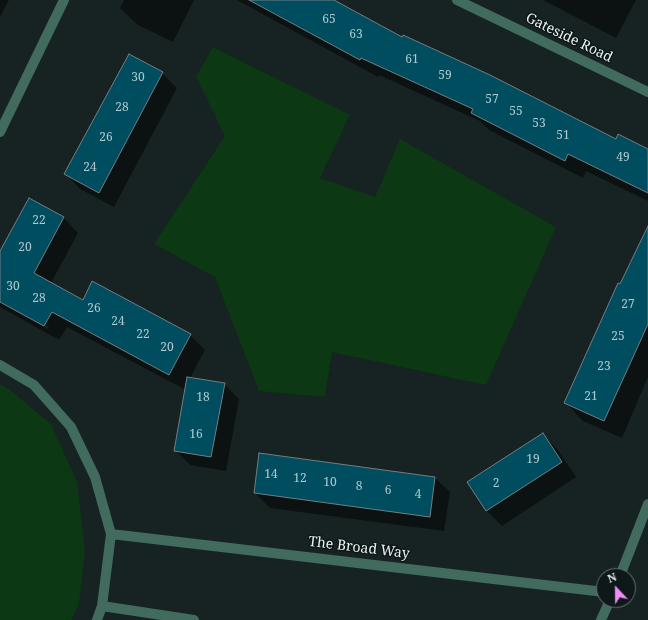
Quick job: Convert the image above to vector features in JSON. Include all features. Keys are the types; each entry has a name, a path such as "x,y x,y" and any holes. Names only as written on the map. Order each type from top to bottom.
{"street":[{"path":"0,132 64,0"},
{"name":"Gateside Road","path":"456,0 648,92"},
{"path":"0,365 34,385 71,427 95,477 111,534 102,606 97,620"},
{"path":"623,568 648,504"},
{"name":"The Broad Way","path":"111,534 596,591"},
{"path":"102,606 194,620"},
{"path":"601,620 606,608"}],"green space":[{"path":"213,47 350,115 320,178 375,197 400,139 556,227 486,385 332,352 325,397 259,391 215,277 154,244 225,136 196,77"},
{"path":"0,384 10,390 51,424 77,482 85,551 79,603 71,620 0,620"}],"building":[{"path":"249,0 334,0 402,37 403,35 490,75 616,139 618,134 648,149 648,193 568,154 565,161 471,113 473,109 361,58 360,60"},
{"path":"129,54 163,72 99,193 64,174"},
{"path":"29,198 64,217 34,273 83,300 92,281 191,334 169,375 52,312 44,326 0,302 0,251"},
{"path":"648,226 648,324 604,421 564,403 618,283 620,284"},
{"path":"187,377 225,383 211,457 174,451"},
{"path":"543,433 562,462 486,511 467,482"},
{"path":"259,453 435,477 430,517 254,493"}]}
